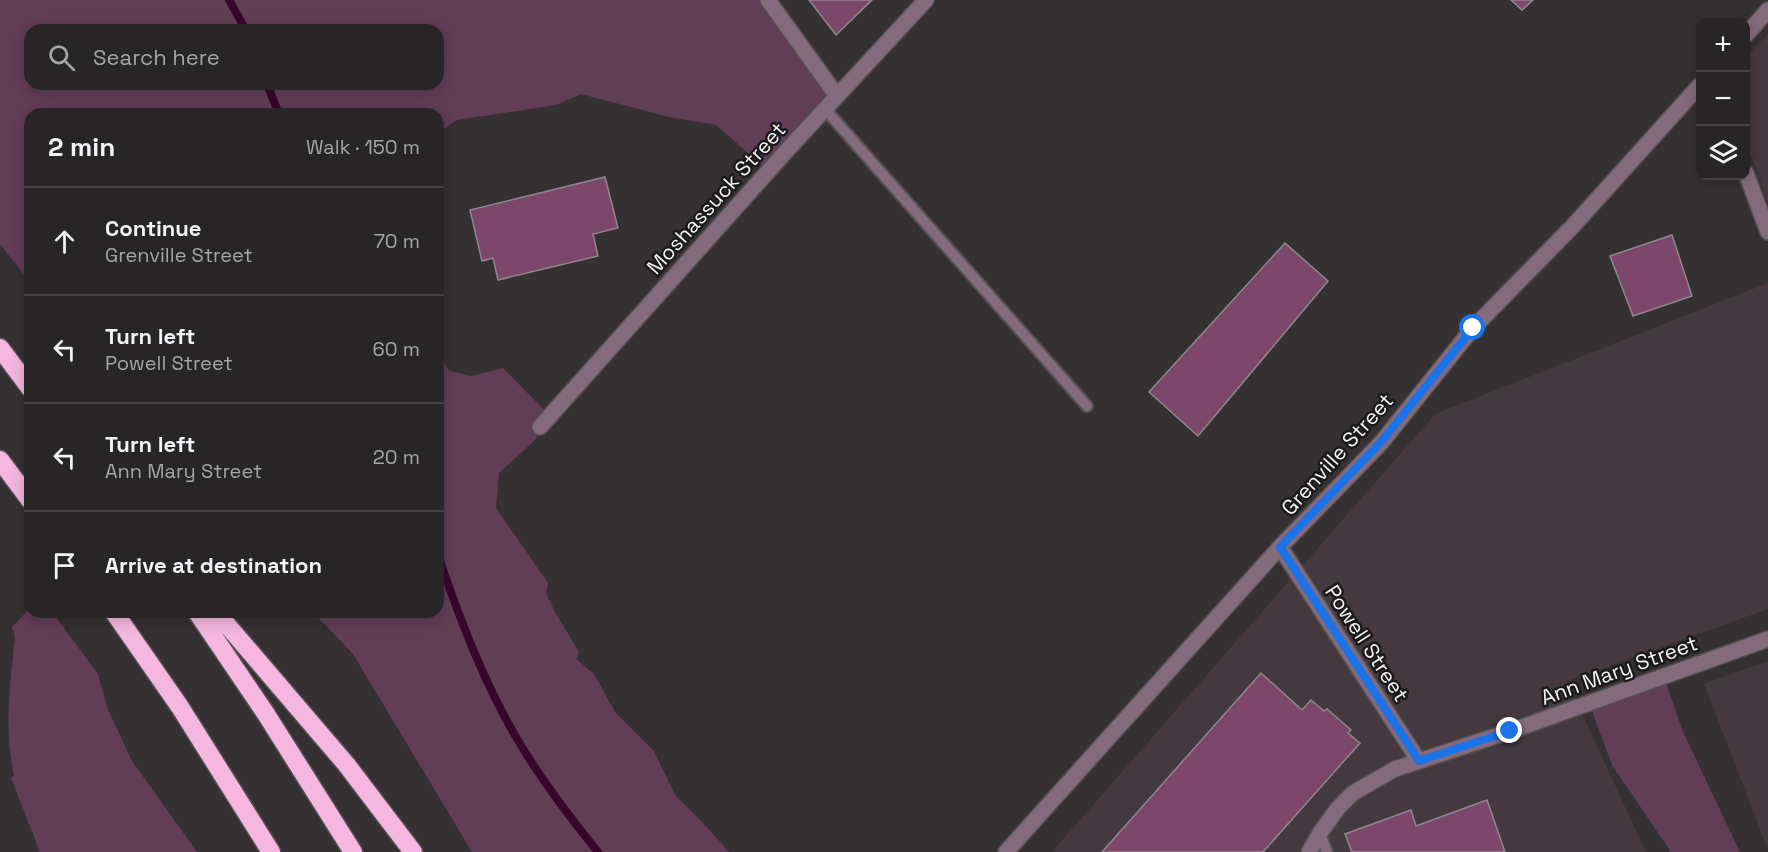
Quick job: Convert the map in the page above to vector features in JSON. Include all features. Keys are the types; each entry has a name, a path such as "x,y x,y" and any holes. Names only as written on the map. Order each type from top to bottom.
{"highway":[{"path":"0,348 24,380"},
{"path":"0,460 24,492"},
{"path":"118,618 180,707 271,852"},
{"path":"200,618 266,714 353,852"},
{"path":"221,618 346,764 413,852"}],"street":[{"path":"768,0 837,96"},
{"name":"Moshassuck Street","path":"540,427 926,0"},
{"path":"1750,30 1768,10"},
{"name":"Grenville Street","path":"1006,852 1280,547 1381,442 1473,328 1572,227 1696,91"},
{"path":"1749,180 1768,232"},
{"name":"Powell Street","path":"1280,547 1419,761"},
{"name":"Ann Mary Street","path":"1309,852 1338,808 1353,793 1395,769 1510,731 1768,639"}],"lane":[{"path":"825,110 1086,406"},
{"path":"1320,833 1327,852"}],"shaded area":[{"path":"0,0 768,0 833,92 765,168 716,125 669,117 581,94 556,105 457,120 444,129 444,108 24,108 24,274 0,244"},
{"path":"1768,34 1768,203 1750,153 1750,53"},
{"path":"1768,283 1768,609 1567,681 1646,852 1052,852 1435,414"},
{"path":"444,362 449,371 471,376 503,368 545,411 536,439 499,473 496,508 548,583 546,593 579,652 576,659 594,674 615,712 654,751 675,795 729,852 472,852 353,654 319,618 444,618"},
{"path":"24,614 24,618 56,618 98,674 108,710 132,761 197,852 40,852 11,778 14,776 9,740 9,706 15,637 12,627"},
{"path":"1768,661 1768,850 1704,684"},
{"path":"1664,677 1683,732 1740,852 1671,852 1612,765 1589,703"}],"building":[{"path":"809,0 872,0 836,35"},
{"path":"1511,0 1533,0 1522,10"},
{"path":"605,177 618,228 593,234 598,256 498,280 493,258 482,261 470,210"},
{"path":"1672,235 1692,296 1633,316 1610,256"},
{"path":"1285,243 1328,281 1198,436 1149,392"},
{"path":"1261,673 1302,710 1311,700 1324,711 1327,709 1351,730 1348,733 1360,743 1263,852 1102,852"},
{"path":"1487,800 1505,852 1352,852 1345,834 1411,810 1416,826"}],"waterway":[{"path":"229,0 243,24"},
{"path":"269,90 277,108"},
{"path":"444,572 476,656 511,729 551,791 598,852"}],"route":[{"path":"1473,328 1381,442 1280,547 1419,761 1510,731"}]}
